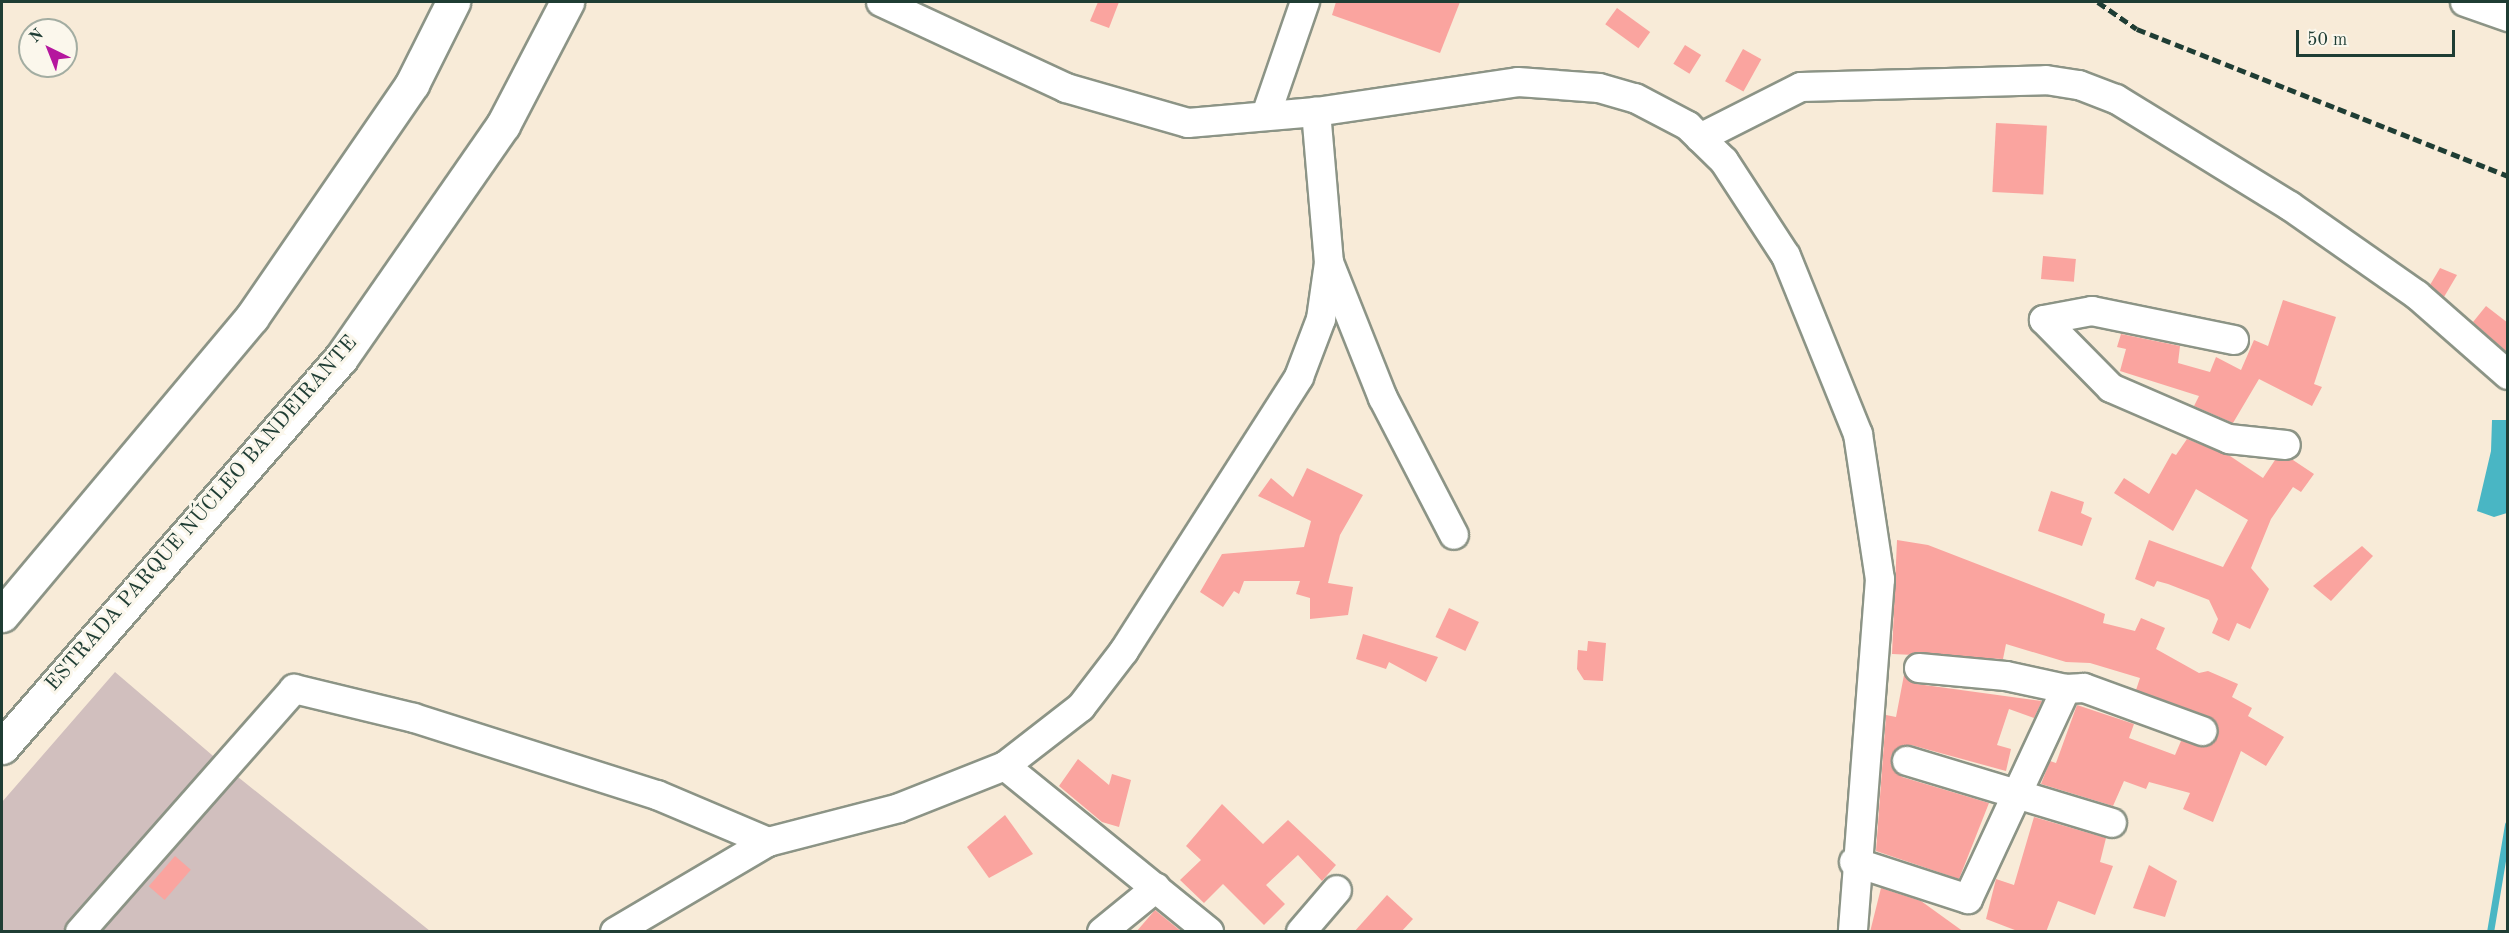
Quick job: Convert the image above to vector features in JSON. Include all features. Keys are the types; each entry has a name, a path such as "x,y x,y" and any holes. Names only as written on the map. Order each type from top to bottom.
{"highway":[{"path":"2,615 252,317 412,84 453,2"},
{"name":"ESTRADA PARQUE NÚCLEO BANDEIRANTE","path":"2,747 341,358 503,124 567,2"}],"street":[{"path":"881,2 1066,88 1129,110 1188,123 1316,112 1518,82 1599,88 1635,98 1700,138 1724,161 1786,256 1858,434 1880,579 1854,862 1853,932"},
{"path":"1266,115 1305,2"},
{"path":"2464,2 2508,17"},
{"path":"1700,138 1801,87 2046,80 2079,85 2116,99 2290,206 2417,295 2508,375"},
{"path":"615,932 768,843 899,808 1005,766 1081,707 1124,651 1299,376 1321,319 1329,263 1316,112"},
{"path":"1329,263 1383,398 1454,535"},
{"path":"2234,340 2092,311 2044,320 2111,388 2229,439 2286,445"},
{"path":"1919,668 2006,676 2066,689 2084,688 2202,731"},
{"path":"80,932 294,689 414,718 657,795 768,843"},
{"path":"1854,862 1968,899 1976,892 2015,792 2066,689"},
{"path":"1907,761 2112,823"},
{"path":"1005,766 1209,932"},
{"path":"1102,932 1156,888"},
{"path":"1301,932 1337,890"}],"shaded area":[{"path":"115,672 233,773 430,931 2,932 2,802"}],"water":[{"path":"2492,420 2508,420 2507,513 2494,517 2477,511 2491,451"}],"building":[{"path":"1098,2 1119,2 1109,28 1090,21"},
{"path":"1336,2 1460,2 1440,53 1332,15"},
{"path":"1617,8 1650,32 1638,48 1605,24"},
{"path":"1685,45 1701,55 1689,74 1673,64"},
{"path":"1743,49 1761,59 1743,92 1725,81"},
{"path":"1996,123 2047,126 2043,195 1992,192"},
{"path":"2043,256 2076,259 2074,282 2041,279"},
{"path":"2440,268 2457,275 2444,297 2430,285"},
{"path":"2283,300 2336,317 2314,384 2322,387 2312,406 2259,379 2233,423 2194,406 2199,396 2120,371 2126,349 2117,347 2121,334 2180,346 2178,363 2210,372 2216,357 2241,370 2254,340 2268,346"},
{"path":"2486,306 2508,323 2508,353 2473,322"},
{"path":"2187,439 2230,456 2263,478 2275,460 2293,460 2314,474 2301,492 2293,487 2271,519 2251,568 2269,589 2250,629 2237,623 2229,641 2212,633 2218,619 2209,600 2168,584 2157,581 2154,587 2135,579 2149,540 2223,567 2248,520 2196,489 2173,531 2114,493 2124,478 2149,494 2172,453 2176,455"},
{"path":"1307,468 1363,495 1340,535 1328,583 1353,587 1348,615 1310,619 1310,598 1296,594 1300,581 1244,581 1239,594 1234,591 1223,607 1200,592 1222,554 1304,547 1311,521 1258,496 1271,478 1293,497"},
{"path":"2051,491 2084,502 2081,513 2092,518 2082,546 2038,531"},
{"path":"1897,540 1928,545 2105,614 2103,623 2135,631 2141,618 2165,628 2156,649 2199,673 2208,671 2238,684 2232,697 2252,708 2248,716 2284,737 2266,766 2241,751 2213,822 2183,809 2190,793 2149,782 2146,789 2124,781 2113,806 2041,784 2050,761 2056,763 2077,705 2134,724 2129,738 2175,755 2181,741 2212,744 2218,728 2208,716 2136,690 2140,678 2090,663 2066,662 2006,644 2003,659 1892,654"},
{"path":"2362,546 2373,556 2331,601 2313,586"},
{"path":"1449,608 1479,622 1465,651 1435,637"},
{"path":"1363,634 1438,657 1426,682 1389,662 1386,669 1356,659"},
{"path":"1588,641 1606,643 1603,681 1584,680 1577,669 1578,650 1587,651"},
{"path":"1904,675 1917,684 2042,701 2034,718 2009,709 1997,745 2011,749 2006,771 1911,745 1891,756 1891,765 1902,777 1989,803 1959,879 1876,851 1886,715 1896,717"},
{"path":"1078,759 1109,785 1112,774 1131,780 1119,827 1102,822 1059,786"},
{"path":"1222,804 1263,844 1288,820 1336,865 1322,881 1298,855 1266,885 1285,904 1264,925 1223,884 1204,903 1180,880 1201,860 1186,846"},
{"path":"1005,815 1033,854 989,878 967,847"},
{"path":"2034,817 2106,838 2100,862 2113,866 2095,915 2058,901 2046,932 2020,932 1986,919 1996,879 2014,885"},
{"path":"175,856 191,870 165,900 149,886"},
{"path":"2149,865 2177,881 2165,917 2133,908"},
{"path":"1881,888 1921,901 1964,932 1870,932"},
{"path":"1387,895 1413,919 1401,932 1354,932"},
{"path":"1155,910 1182,932 1136,932"}],"waterway":[{"path":"2490,932 2508,825"}],"railway":[{"path":"2098,2 2137,29 2508,176"}]}
